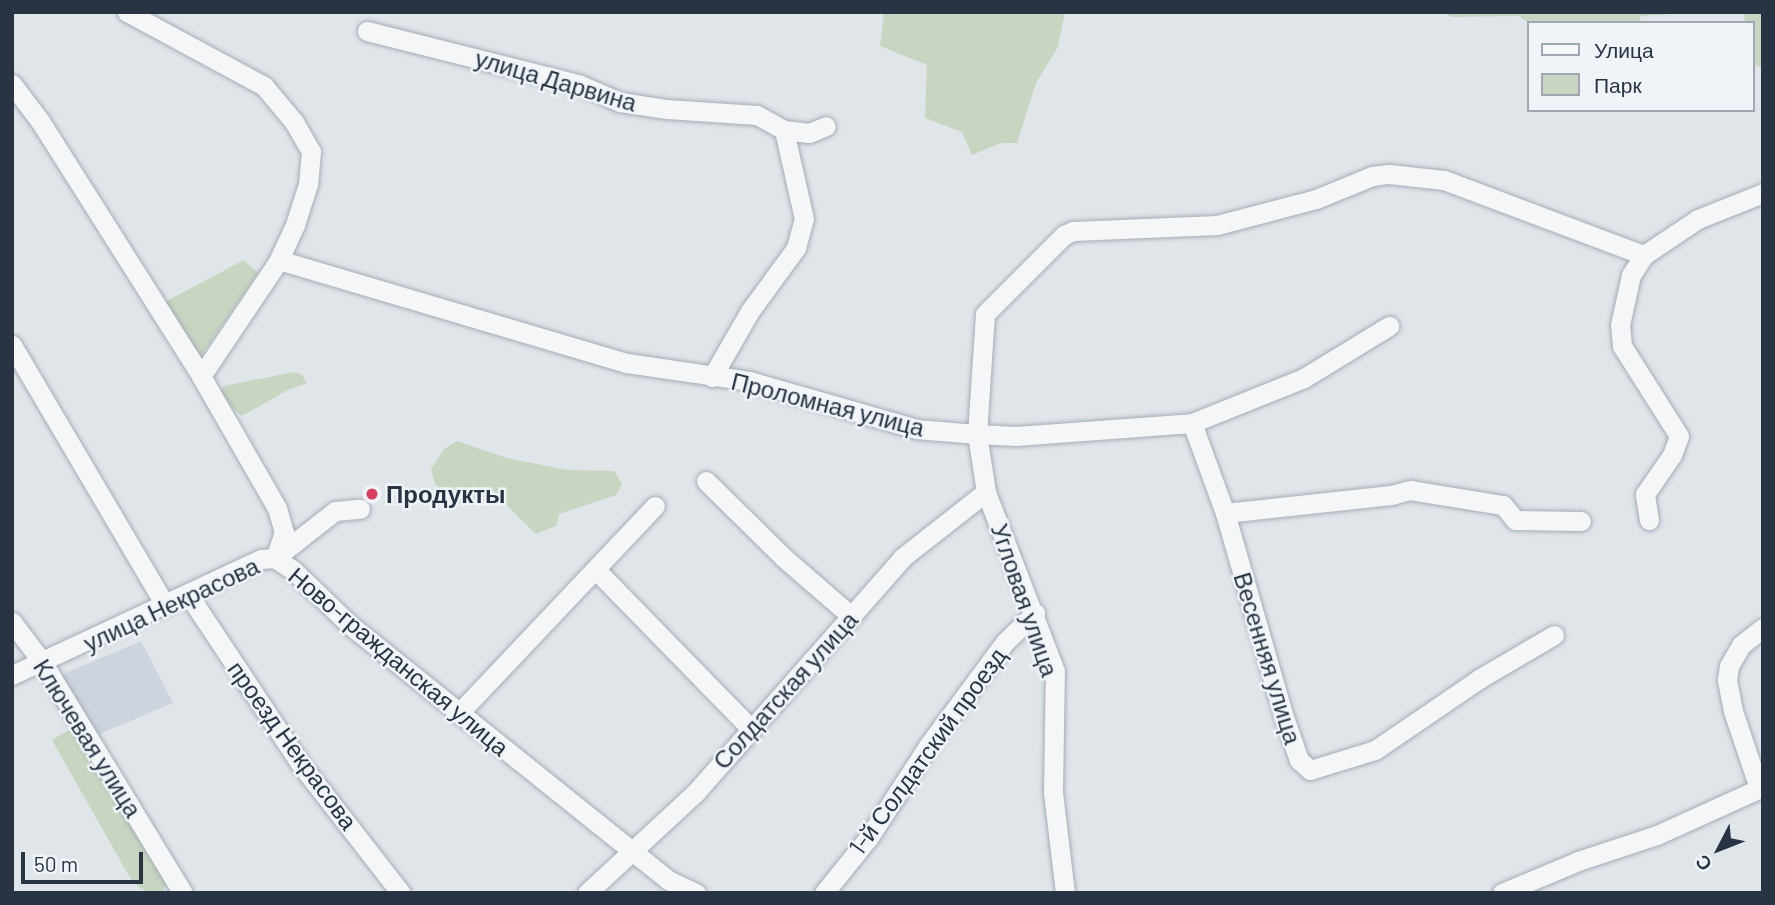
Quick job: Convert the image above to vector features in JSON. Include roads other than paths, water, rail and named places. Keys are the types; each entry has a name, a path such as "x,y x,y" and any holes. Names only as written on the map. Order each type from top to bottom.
{"street":[{"path":"127,12 264,86 294,122 311,151 308,184 295,225 279,260 201,376"},
{"name":"улица Дарвина","path":"367,31 578,84 620,102 667,109 757,115 784,130 809,133 826,126"},
{"name":"Ново-гражданская улица","path":"12,84 40,121 201,376 277,508 284,531 275,558 293,570 350,625 668,880 696,893"},
{"path":"712,377 750,312 796,248 804,219 784,130"},
{"path":"977,434 985,314 1064,235 1073,231 1217,225 1315,199 1372,176 1389,174 1444,180 1644,254"},
{"path":"1649,520 1646,494 1672,455 1679,436 1622,346 1620,325 1631,275 1644,254 1698,219 1763,192"},
{"name":"Проломная улица","path":"279,260 627,363 749,381 916,429 977,434 1016,436 1192,423 1304,378 1389,326"},
{"path":"12,345 165,605"},
{"name":"Весенняя улица","path":"1192,423 1224,513 1283,714 1299,760 1310,770 1375,750 1479,679 1554,635"},
{"name":"Угловая улица","path":"977,434 986,492 1035,613 1055,671 1053,792 1065,893"},
{"path":"706,481 783,557 850,615"},
{"path":"1224,513 1410,490 1503,505 1515,520 1581,522"},
{"name":"Солдатская улица","path":"587,893 696,792 904,557 986,492"},
{"path":"459,713 655,506"},
{"name":"улица Некрасова","path":"12,676 261,559 275,558 335,511 360,509"},
{"path":"596,570 750,728"},
{"name":"проезд Некрасова","path":"188,594 302,766 401,893"},
{"name":"1-й Солдатский проезд","path":"824,893 851,856 869,837 928,746 1005,642 1035,613"},
{"name":"Ключевая улица","path":"12,622 43,663 183,893"},
{"path":"1502,893 1578,861 1657,835 1761,788 1733,711 1727,680 1730,666 1741,645 1763,628"}],"place":[{"name":"Продукты","path":"372,494"}]}
